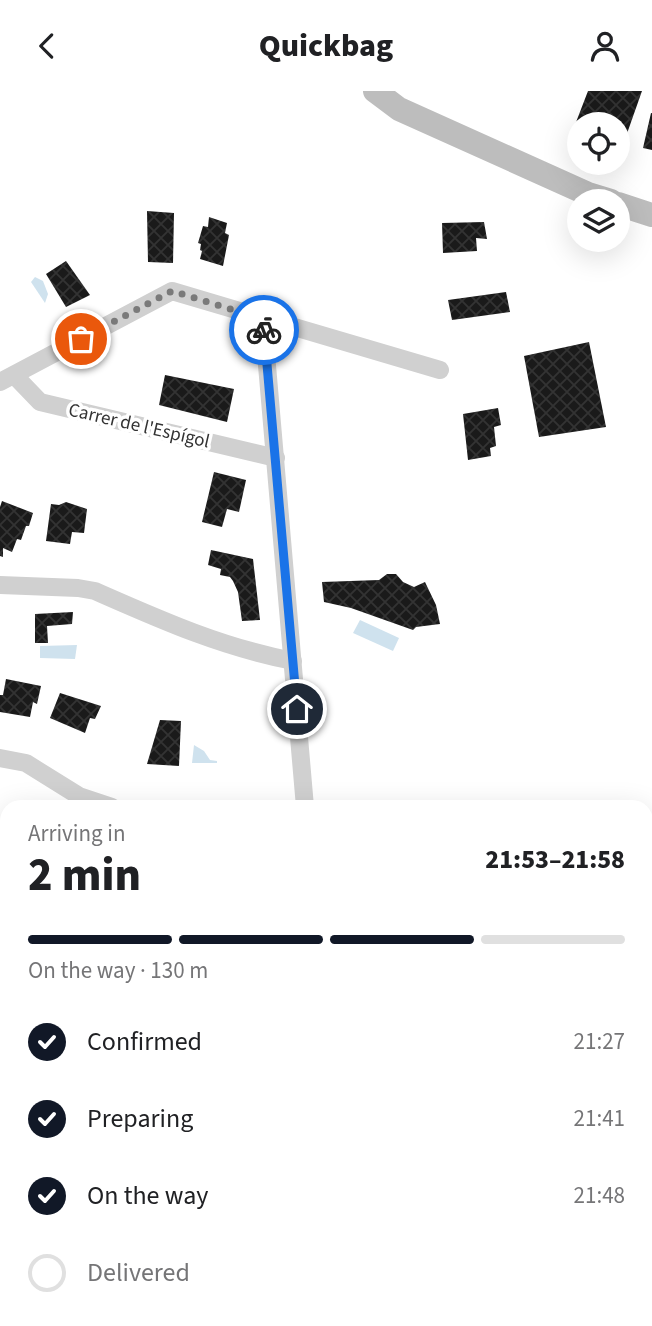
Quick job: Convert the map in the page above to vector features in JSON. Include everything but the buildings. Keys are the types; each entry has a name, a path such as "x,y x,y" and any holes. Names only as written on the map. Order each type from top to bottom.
{"main road":[{"path":"375,91 399,109 577,189"},
{"path":"630,208 652,215"}],"street":[{"path":"7,378 172,291 440,370"},
{"path":"263,319 304,800"},
{"name":"Carrer de l'Espígol","path":"7,378 40,402 276,458"},
{"path":"0,585 95,591 196,636 268,656 293,660"},
{"path":"0,758 26,763 79,796 91,800"}],"water":[{"path":"35,277 43,281 48,294 45,303 31,282"},
{"path":"360,620 399,638 393,651 353,633"},
{"path":"77,645 75,659 40,658 40,646"},
{"path":"194,745 204,751 210,760 217,763 192,763"}],"way so far":[{"path":"81,339 172,291 263,319 264,330"}],"route":[{"path":"264,330 297,709"}]}
